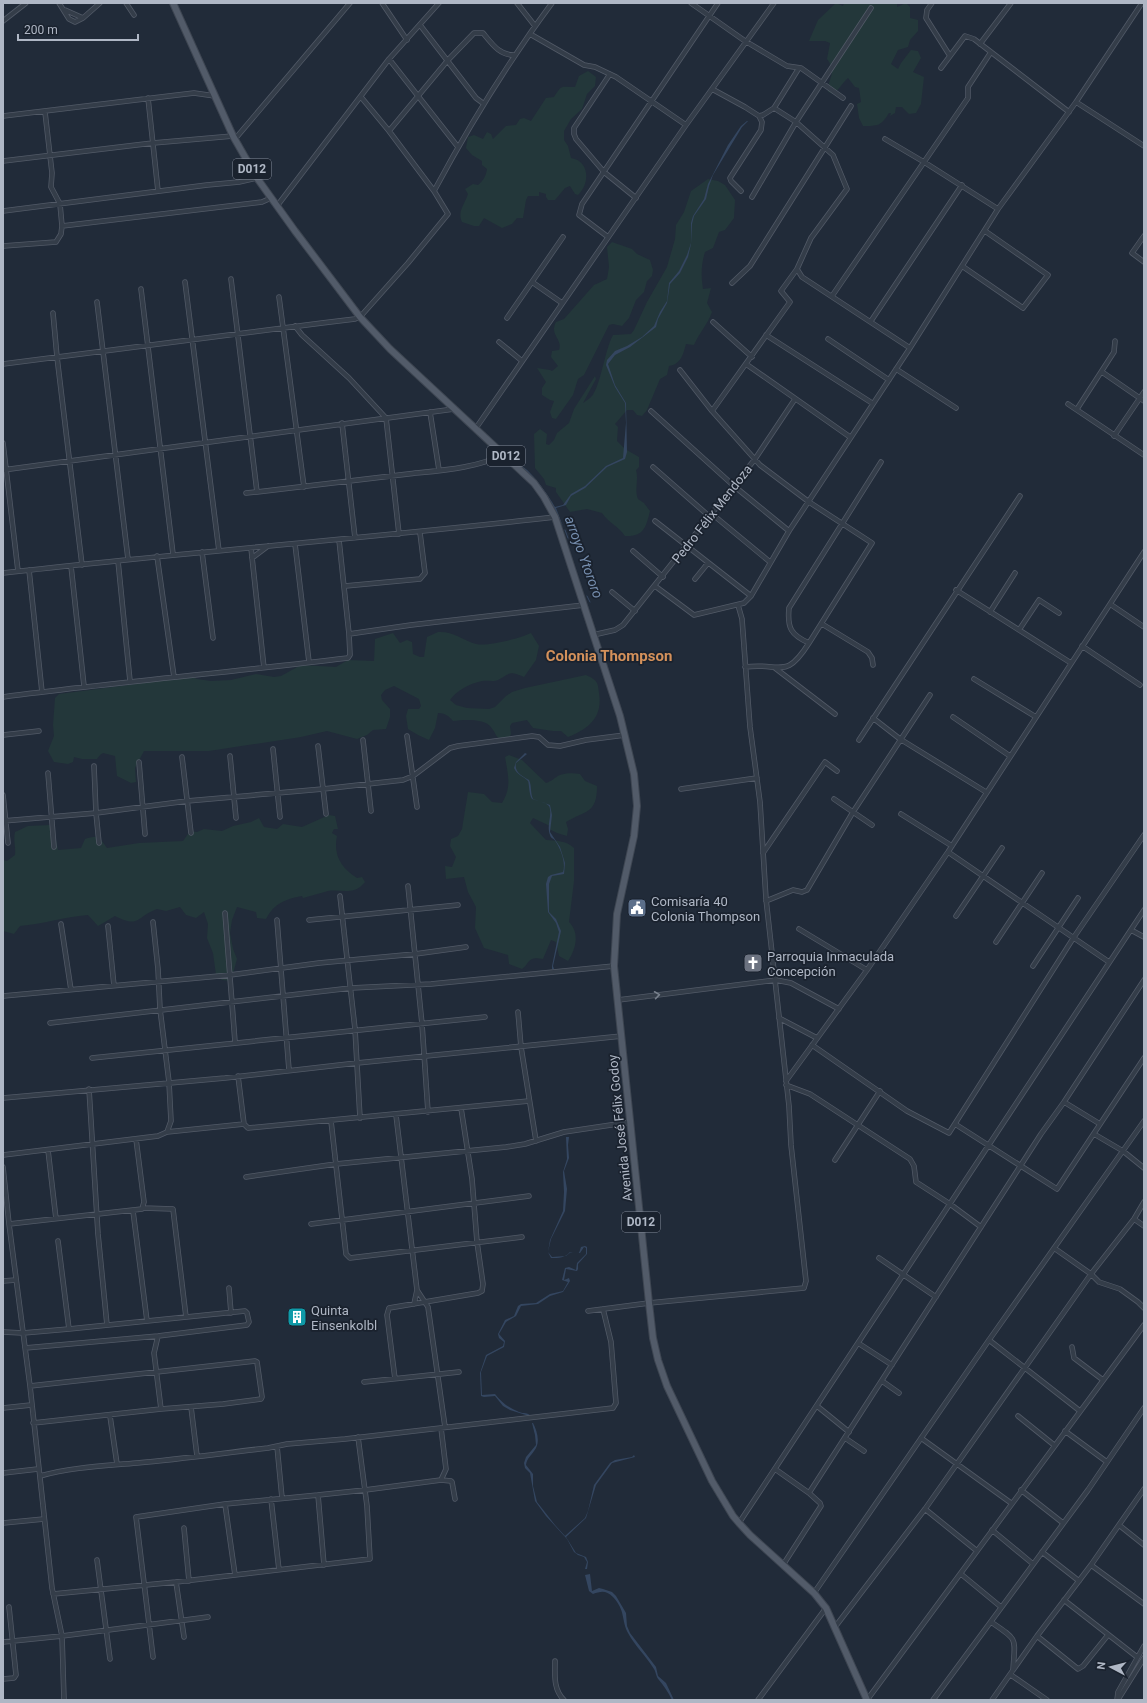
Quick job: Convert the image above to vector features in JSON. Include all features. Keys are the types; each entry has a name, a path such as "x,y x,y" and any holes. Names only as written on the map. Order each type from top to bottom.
{"main road":[{"name":"D012","path":"173,3 234,137 257,178 360,317 390,349 534,483 544,497 554,517 593,635"},
{"name":"Avenida José Félix Godoy","path":"593,635 625,735 634,774 637,806 634,836 617,914 614,966 653,1338 658,1360 667,1386 712,1481 733,1516 750,1535 814,1593 826,1608 867,1700"}],"street":[{"path":"3,21 26,3"},
{"path":"59,3 69,20 72,22 83,18 100,3"},
{"path":"126,3 134,14"},
{"path":"3,160 153,143 234,137 350,3"},
{"path":"382,3 407,40"},
{"path":"277,206 390,58 439,3"},
{"path":"517,3 535,26"},
{"path":"434,191 484,104 535,26 552,3"},
{"path":"690,3 745,41 786,66 799,68 843,98"},
{"path":"608,237 579,215 582,204 718,3"},
{"path":"476,428 686,125 745,41 774,3"},
{"path":"932,3 927,10 926,18 950,56"},
{"path":"980,44 1011,3"},
{"path":"655,586 694,615 744,603 751,596 789,531 872,403 910,348 998,209 1076,102 1142,3"},
{"path":"752,197 821,82 871,8"},
{"path":"64,10 79,15 83,18"},
{"path":"420,25 476,98 484,104"},
{"path":"389,131 448,60 471,36 477,32 483,33 500,51 506,55 515,56"},
{"path":"530,34 584,65 596,67 610,74 686,125"},
{"path":"941,68 965,36 974,39 1069,112"},
{"path":"832,296 968,98 968,87 991,52"},
{"path":"390,58 458,147"},
{"path":"759,116 774,108 799,68"},
{"path":"610,74 586,109 574,128 574,131 576,139 604,172 636,198"},
{"path":"712,89 744,106 759,116 762,122 761,130 730,178 741,191"},
{"path":"3,116 194,93 215,96"},
{"path":"3,364 102,350 355,319 360,317 448,215 448,212 434,191 389,131 361,97"},
{"path":"148,98 158,191"},
{"path":"1076,102 1144,146"},
{"path":"732,283 750,266 851,106"},
{"path":"712,410 752,357 790,302 781,290 797,269 811,238 847,189 833,155 796,122 774,108"},
{"path":"3,246 56,242 61,234 62,226 60,204 51,187 52,173 45,112"},
{"path":"885,139 998,209"},
{"path":"3,211 239,182 257,178"},
{"path":"871,321 962,186"},
{"path":"62,226 262,202 271,198"},
{"path":"962,266 1023,308 1048,275 985,230"},
{"path":"1144,236 1132,253 1144,262"},
{"path":"507,318 562,237"},
{"path":"797,269 802,277 910,348"},
{"path":"231,279 256,492"},
{"path":"186,282 219,551"},
{"path":"532,282 562,303"},
{"path":"141,289 174,554"},
{"path":"279,297 304,487"},
{"path":"96,302 128,559"},
{"path":"53,313 82,565"},
{"path":"713,322 752,357"},
{"path":"295,326 302,335 349,378 386,418 399,534"},
{"path":"766,335 872,403"},
{"path":"828,338 889,380"},
{"path":"1077,410 1114,352 1115,341"},
{"path":"499,342 522,361"},
{"path":"746,364 850,437"},
{"path":"896,369 956,408"},
{"path":"680,370 760,466 809,502 872,543 810,643 793,664 775,668 746,667"},
{"path":"1102,372 1144,401"},
{"path":"1114,436 1144,392"},
{"name":"Pedro Félix Mendoza","path":"593,635 615,630 623,625 635,611 755,459 795,399"},
{"path":"1068,404 1144,455"},
{"path":"5,470 297,429 455,409"},
{"path":"651,411 734,486 789,531"},
{"path":"430,412 439,470"},
{"path":"342,423 354,538"},
{"path":"3,443 18,571"},
{"path":"246,493 439,470 485,462 503,454"},
{"path":"810,643 797,637 793,633 790,627 789,608 881,462"},
{"path":"652,467 770,562"},
{"path":"859,740 956,590 1020,496"},
{"path":"3,573 174,554 420,533 554,517"},
{"path":"655,522 751,596"},
{"path":"345,586 420,579 425,573 420,533"},
{"path":"3,697 84,686 348,658 350,655 350,634 339,540"},
{"path":"295,544 309,662"},
{"path":"252,558 268,546"},
{"path":"251,548 264,668"},
{"path":"633,551 662,576"},
{"path":"202,552 214,638"},
{"path":"786,1083 867,970 948,852 1144,552"},
{"path":"157,556 174,677"},
{"path":"118,560 130,681"},
{"path":"696,579 708,563"},
{"path":"71,566 84,686"},
{"path":"29,570 42,692"},
{"path":"990,612 1015,573"},
{"path":"956,590 1071,663"},
{"path":"612,592 635,611"},
{"path":"1019,630 1039,600 1059,613"},
{"path":"1110,604 1144,627"},
{"path":"350,634 418,624 584,605"},
{"path":"588,1312 649,1302 804,1288 806,1281 791,1146 789,1106 776,980 766,901 760,802 750,727 742,619 738,605"},
{"path":"822,624 868,652 872,658 873,665"},
{"path":"1082,646 1140,684"},
{"path":"775,668 835,714"},
{"path":"974,679 1036,717"},
{"path":"766,901 793,890 802,892 807,890 853,812 930,695"},
{"path":"953,717 1010,756"},
{"path":"873,718 900,739 986,792"},
{"path":"3,735 39,731"},
{"path":"4,821 96,813 187,801 323,789 403,780 413,776 450,748 458,746 532,736 539,737 548,745 560,746 586,740 625,735"},
{"path":"407,736 417,807"},
{"path":"363,740 371,811"},
{"path":"318,746 326,814"},
{"path":"274,750 280,818"},
{"path":"230,756 236,818"},
{"path":"182,757 191,833"},
{"path":"139,762 145,834"},
{"path":"763,854 825,762 837,772"},
{"path":"94,766 99,843"},
{"path":"48,773 54,847"},
{"path":"681,789 757,778"},
{"path":"3,795 4,821 8,844"},
{"path":"834,799 872,825"},
{"path":"901,814 952,846"},
{"path":"812,1045 907,1111 949,1134 1074,937 1144,835"},
{"path":"956,916 1002,848"},
{"path":"948,852 1109,962"},
{"path":"996,942 1042,874"},
{"path":"408,886 422,1024 428,1112"},
{"path":"340,896 355,1029 360,1118"},
{"path":"1033,966 1078,898"},
{"path":"310,920 458,905"},
{"path":"739,1523 1144,910"},
{"path":"225,913 235,1042"},
{"path":"277,920 288,1038 289,1070"},
{"path":"153,922 159,981 160,1009 169,1082 171,1121 167,1132"},
{"path":"61,924 71,990"},
{"path":"108,926 114,986"},
{"path":"799,929 867,970"},
{"path":"1131,930 1144,938"},
{"path":"3,996 230,975 281,967 415,954 466,947"},
{"path":"50,1023 160,1009 284,997 351,988 418,984 614,966"},
{"path":"618,1000 776,980 792,983 839,1009"},
{"path":"809,1493 981,1226 1144,980"},
{"path":"518,1012 521,1047 536,1141"},
{"path":"92,1058 165,1049 288,1038 355,1029 422,1024 485,1016"},
{"path":"779,1018 817,1038"},
{"path":"3,1098 238,1076 622,1036"},
{"path":"955,1124 1057,1189 1144,1058"},
{"path":"238,1076 244,1124 248,1128 428,1112 529,1101"},
{"path":"786,1083 810,1094 910,1159 914,1166 916,1182 981,1226"},
{"path":"89,1089 98,1207 97,1215 107,1325"},
{"path":"835,1160 880,1091"},
{"path":"1064,1102 1100,1124"},
{"path":"395,1379 387,1311 389,1308 478,1293 482,1291 483,1284 477,1242 474,1202 461,1108"},
{"path":"396,1115 417,1290 414,1304"},
{"path":"331,1121 346,1254 350,1258 412,1252 522,1237"},
{"path":"814,1593 989,1340 1144,1121"},
{"path":"246,1177 336,1164 506,1147 536,1141 564,1132 631,1122"},
{"path":"3,1155 158,1136 167,1132 244,1124"},
{"path":"1094,1134 1123,1151 1144,1168"},
{"path":"136,1139 144,1202 143,1208"},
{"path":"48,1150 56,1219"},
{"path":"3,1167 24,1348 30,1386 53,1594 62,1636 64,1700"},
{"path":"311,1224 529,1196"},
{"path":"835,1627 925,1509 1091,1274 1134,1219 1144,1202"},
{"path":"9,1224 133,1211 143,1208 173,1209 186,1317"},
{"path":"133,1211 147,1321"},
{"path":"1134,1219 1144,1226"},
{"path":"58,1241 69,1329"},
{"path":"1054,1248 1091,1274 1099,1282 1120,1289 1144,1308"},
{"path":"879,1258 936,1297"},
{"path":"3,1281 16,1280"},
{"path":"229,1288 231,1313"},
{"path":"417,1290 428,1307 437,1374 446,1469 441,1480"},
{"path":"40,1476 60,1470 522,1419 615,1406 611,1342 603,1310"},
{"path":"3,1332 69,1329 246,1312 248,1324 158,1336 24,1348"},
{"path":"867,1700 961,1574 1011,1503 1144,1325"},
{"path":"158,1336 154,1349 161,1409"},
{"path":"989,1340 1080,1411"},
{"path":"858,1343 892,1365"},
{"path":"1072,1347 1074,1358 1103,1380"},
{"path":"30,1386 256,1361 261,1399 34,1423"},
{"path":"364,1382 459,1372"},
{"path":"882,1381 899,1392"},
{"path":"3,1408 31,1405"},
{"path":"817,1406 849,1432"},
{"path":"191,1407 197,1456"},
{"path":"932,1700 1088,1490 1144,1408"},
{"path":"110,1416 117,1464"},
{"path":"1018,1416 1054,1446"},
{"path":"1065,1431 1107,1462"},
{"path":"53,1594 189,1581 370,1560 365,1490 358,1437"},
{"path":"844,1438 864,1451"},
{"path":"921,1438 957,1462 1011,1503"},
{"path":"277,1446 282,1498"},
{"path":"3,1473 38,1469"},
{"path":"775,1469 809,1493 820,1503 821,1506 783,1565"},
{"path":"153,1657 136,1516 226,1504 365,1490 441,1480 452,1482 455,1499"},
{"path":"1021,1490 1064,1523"},
{"path":"992,1700 1144,1490"},
{"path":"318,1495 324,1565"},
{"path":"271,1499 279,1570"},
{"path":"226,1504 235,1575"},
{"path":"925,1509 977,1551"},
{"path":"3,1523 44,1519"},
{"path":"1119,1525 1144,1545"},
{"path":"184,1528 189,1581"},
{"path":"992,1530 1033,1564"},
{"path":"1042,1552 1079,1580"},
{"path":"97,1560 110,1659"},
{"path":"1091,1565 1144,1604"},
{"path":"961,1574 1001,1607"},
{"path":"176,1582 184,1637"},
{"path":"1064,1600 1137,1657"},
{"path":"3,1679 15,1677 9,1607"},
{"path":"758,1700 826,1608"},
{"path":"3,1642 106,1631 208,1617"},
{"path":"991,1622 1012,1636 1014,1641 1012,1673"},
{"path":"1037,1636 1078,1669 1083,1666 1108,1635"},
{"path":"1117,1700 1118,1692 1144,1646"},
{"path":"1117,1700 1144,1658"},
{"path":"555,1660 557,1692 564,1700"},
{"path":"1012,1673 1047,1700"}],"green space":[{"path":"836,3 843,6 844,3 897,3 897,7 906,3 910,7 910,18 918,20 918,31 910,40 908,47 898,50 891,64 898,69 911,50 918,51 921,58 913,72 924,77 921,104 916,113 909,114 902,107 896,107 895,113 890,116 891,113 889,113 881,123 872,126 863,126 859,118 857,104 861,102 859,88 855,87 848,78 833,94 828,92 832,72 827,59 830,43 825,41 809,41 818,20"},
{"path":"588,71 596,77 595,86 587,94 582,109 571,119 564,131 564,140 568,146 571,158 577,160 585,168 585,185 578,195 575,194 570,186 565,188 555,200 548,200 546,194 539,192 539,196 528,196 523,218 517,218 512,224 502,228 484,218 479,226 462,222 460,214 468,194 465,189 473,184 478,185 483,180 487,169 482,165 482,161 472,155 466,148 468,137 474,135 483,139 487,132 491,134 493,139 506,126 516,125 520,119 524,118 531,121 546,98 554,97 562,87 575,87 579,76"},
{"path":"708,179 718,181 725,185 735,200 734,218 725,230 719,232 713,248 705,252 703,261 703,289 711,288 707,303 712,312 694,345 686,344 679,361 669,366 667,375 660,379 647,410 642,416 637,415 633,410 627,410 615,424 618,427 617,441 625,449 639,457 639,467 636,470 637,495 638,499 644,503 650,511 647,522 640,533 625,536 602,513 587,509 570,512 556,492 556,488 546,485 544,479 535,468 534,434 540,429 547,434 546,444 549,445 554,440 557,433 569,423 574,409 595,376 596,379 583,403 594,393 600,378 607,349 613,335 631,334 634,330 647,302 667,267 675,239 676,225 684,212 691,191"},
{"path":"612,242 632,249 637,254 650,260 653,270 652,276 647,281 644,292 636,300 629,318 622,326 613,324 609,325 584,375 578,379 573,395 556,419 552,418 550,412 554,401 542,395 542,388 546,382 537,368 552,371 558,366 551,357 552,351 559,350 560,346 555,334 554,326 556,322 564,319 594,285 607,279 609,267 607,247"},
{"path":"438,632 448,633 481,645 504,642 531,633 539,646 536,660 524,677 512,673 496,681 482,681 472,684 460,690 453,696 450,700 456,705 467,708 489,709 495,707 512,692 586,675 593,678 598,686 600,702 596,716 588,726 568,737 561,731 533,728 527,720 512,723 510,726 511,734 508,741 498,738 487,723 472,720 453,721 447,715 438,713 435,728 429,740 408,729 406,716 408,709 419,709 421,706 419,699 394,686 385,690 381,695 382,700 390,709 390,717 386,729 373,730 367,735 357,739 327,731 301,737 209,751 144,751 135,768 136,782 131,783 117,776 115,756 103,753 97,759 82,759 74,757 73,762 68,764 54,762 48,751 54,736 53,725 55,698 59,694 159,681 187,675 197,679 211,681 231,680 256,674 274,677 281,676 301,665 336,667 348,660 374,661 375,639 393,633 400,643 407,640 412,642 413,654 424,657 427,637"},
{"path":"509,755 522,760 546,783 560,775 575,773 580,774 585,781 597,786 595,802 592,807 585,813 566,822 568,829 567,836 549,829 550,826 533,818 530,823 546,840 564,842 574,848 574,881 569,922 575,931 576,941 568,961 559,956 556,942 551,940 543,959 534,958 530,960 522,969 509,964 508,955 484,948 475,928 476,907 468,892 464,877 446,879 445,866 452,867 456,857 450,846 451,839 458,836 462,829 468,792 484,794 492,802 502,803 508,786 505,757"},
{"path":"329,815 335,816 338,829 334,829 332,833 337,836 337,855 351,874 357,878 362,877 365,882 357,889 348,891 328,891 303,898 302,896 286,900 277,905 266,919 257,918 256,912 237,907 232,920 230,933 233,949 237,959 231,981 222,980 216,975 213,953 207,938 208,924 204,912 196,918 186,915 180,907 166,911 157,909 138,920 123,920 115,916 98,926 88,915 20,926 14,934 3,931 3,860 7,861 15,855 15,832 28,826 50,825 54,829 58,850 81,848 85,839 93,837 100,839 107,848 139,843 183,841 190,831 197,832 204,829 222,831 259,818 264,827 277,829 283,824 302,827"}],"water":[{"path":"747,121 713,175 706,199 694,216 691,244 688,257 680,273 670,284 667,303 658,319 656,327 630,347 615,355 608,364 615,385 626,403 627,452 625,459 607,467 585,488 571,496 566,505 556,508 564,529 546,494 519,465 533,476 544,489 555,507 563,505 571,494 585,486 606,466 623,458 626,423 625,403 615,387 606,365 607,360 615,351 642,337 654,326 667,301 669,283 679,271 687,255 691,243 691,223 693,216 704,199 708,184 728,145 741,126"},
{"path":"525,753 527,754 516,763 516,769 529,780 533,799 540,801 532,799 528,781 518,774 514,768 516,762"},
{"path":"546,803 550,805 552,815 550,832 560,847 565,863 564,874 552,876 549,884 549,912 556,919 561,931 553,966 554,969 552,969 552,966 559,932 556,923 548,912 546,884 548,877 563,872 564,865 560,849 550,835 549,828 550,809"},
{"path":"566,1137 569,1137 569,1158 564,1171 567,1189 565,1211 551,1239 548,1252 550,1240 563,1211 563,1172 567,1159"},
{"path":"585,1246 587,1247 587,1254 578,1264 577,1271 566,1269 564,1280 569,1278 570,1281 563,1292 550,1296 538,1304 521,1306 516,1316 506,1322 499,1334 505,1341 504,1347 487,1356 481,1372 482,1395 495,1394 509,1407 531,1416 510,1410 503,1406 495,1396 481,1396 480,1373 486,1355 503,1346 504,1342 499,1338 498,1334 505,1320 514,1316 518,1306 521,1304 536,1303 550,1294 563,1291 568,1282 562,1280 565,1268 569,1267 576,1270 577,1263 586,1254 586,1248 584,1247 579,1253 581,1247"},
{"path":"548,1252 552,1257 565,1256 551,1258"},
{"path":"532,1423 537,1433 538,1441 536,1448 528,1459 526,1465 533,1474 533,1486 537,1502 565,1536 585,1518 594,1485 610,1463 615,1460 632,1457 634,1455 635,1457 612,1463 596,1485 586,1518 566,1537 576,1553 586,1557 588,1562 587,1569 585,1569 587,1562 584,1557 578,1555 574,1552 567,1539 546,1516 535,1501 530,1473 525,1468 524,1463 526,1457 536,1445"},
{"path":"590,1574 592,1591 599,1588 612,1592 616,1596 626,1613 627,1626 630,1633 656,1667 658,1676 666,1683 674,1700 672,1700 658,1679 654,1669 628,1633 622,1611 617,1602 606,1592 593,1594 589,1591 585,1575"}],"waterway":[{"name":"arroyo Ytororo","path":"565,530 568,538"},
{"name":"arroyo Ytororo","path":"587,596 590,602"}],"place":[{"name":"Comisaría 40 Colonia Thompson","path":"637,908"},
{"name":"Parroquia Inmaculada Concepción","path":"753,963"},
{"name":"Quinta Einsenkolbl","path":"297,1317"}],"district":[{"name":"Colonia Thompson","path":"609,656"}]}
